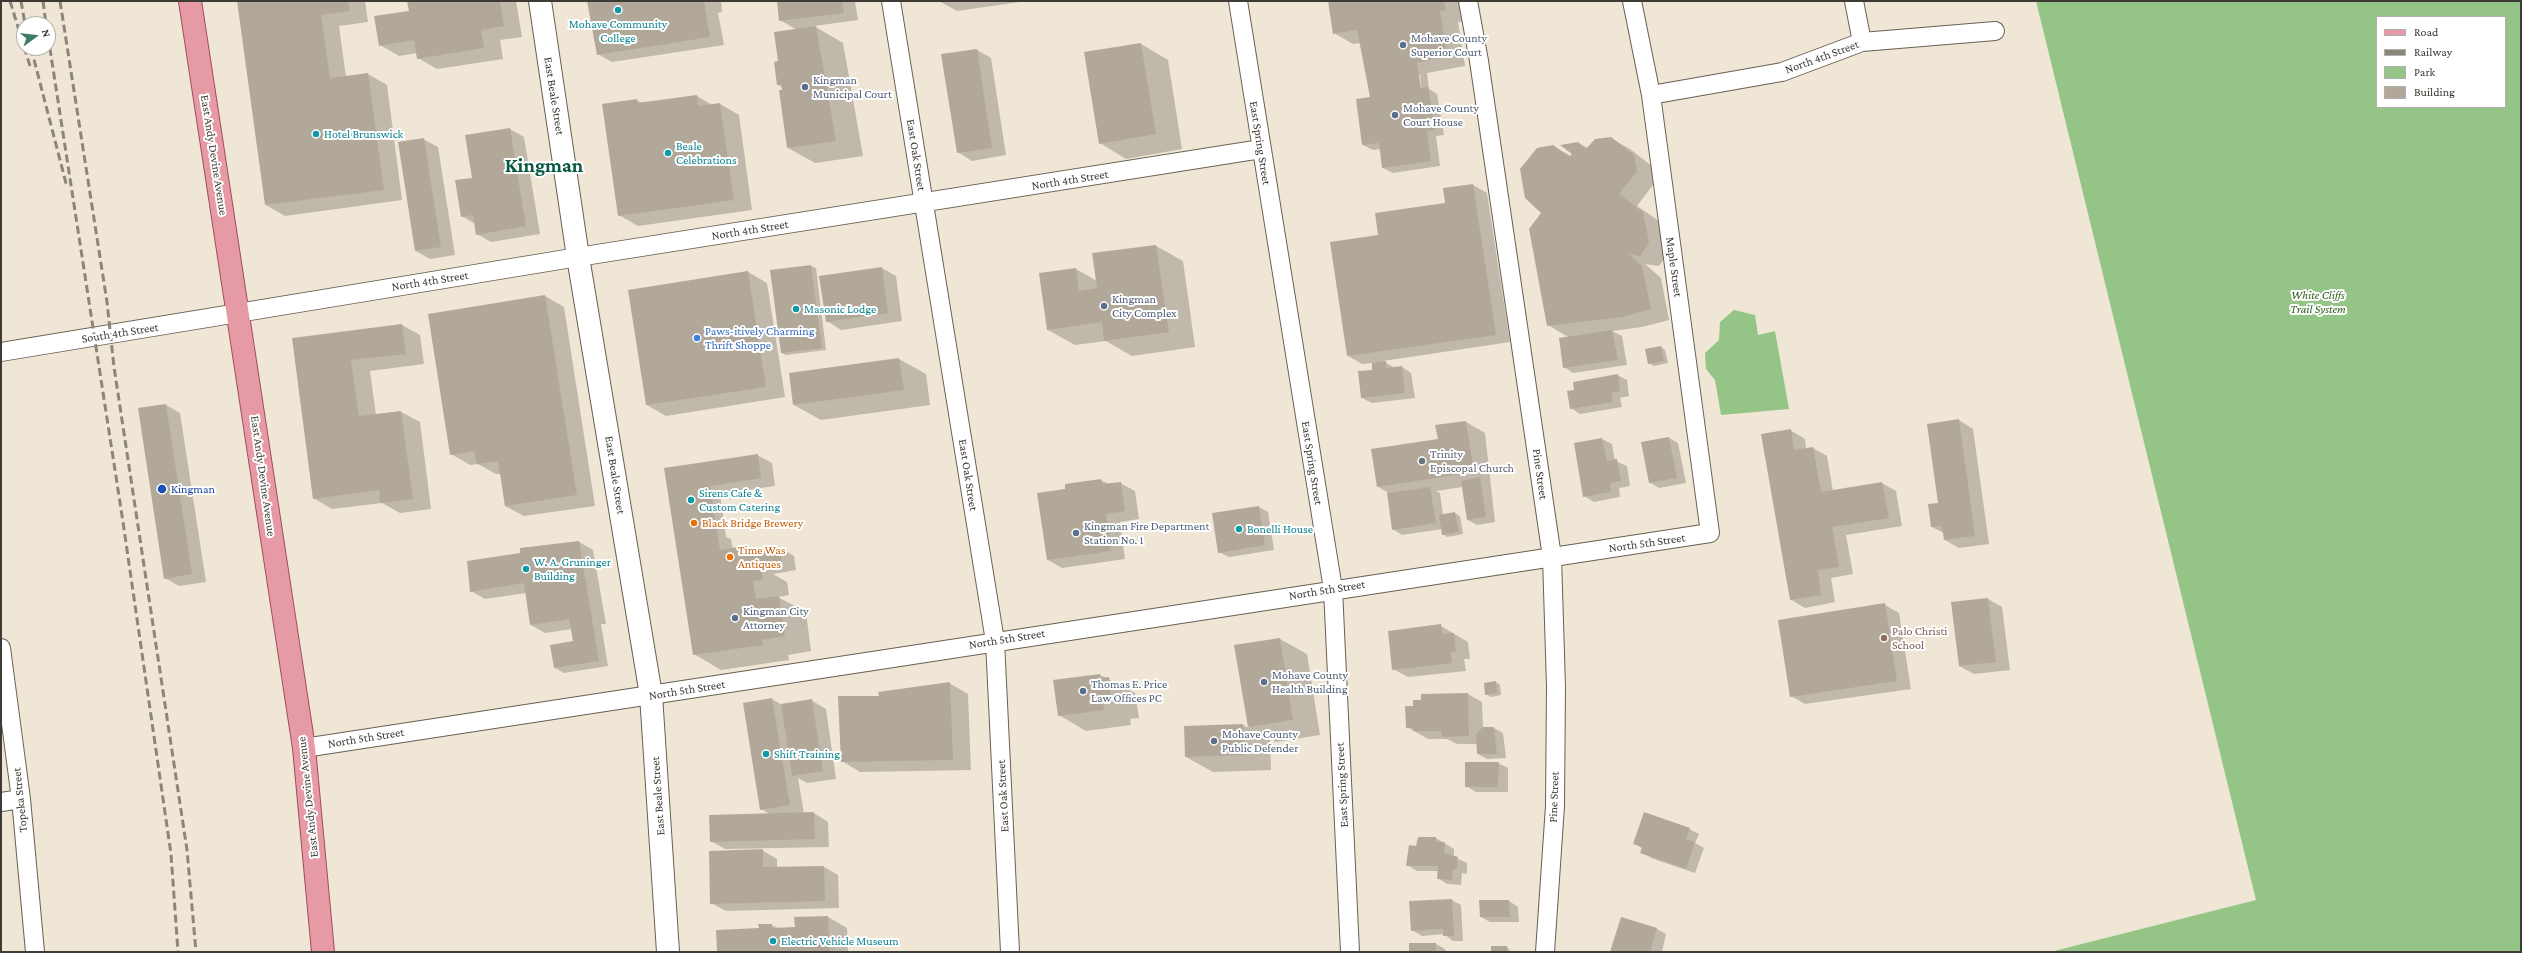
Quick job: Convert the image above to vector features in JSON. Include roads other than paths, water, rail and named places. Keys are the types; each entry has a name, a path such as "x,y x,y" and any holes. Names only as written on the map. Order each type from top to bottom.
{"main road":[{"name":"East Andy Devine Avenue","path":"190,1 239,312 304,748 323,952"},
{"name":"East Beale Street","path":"540,1 578,257 651,695 668,952"}],"street":[{"name":"East Oak Street","path":"891,1 995,641 1010,952"},
{"name":"East Spring Street","path":"1238,1 1333,589 1350,952"},
{"name":"Pine Street","path":"1468,1 1480,68 1552,557 1556,687 1555,806 1545,952"},
{"name":"Maple Street","path":"1632,1 1651,95 1710,533"},
{"path":"1854,1 1862,42"},
{"name":"North 4th Street","path":"1651,95 1782,72 1862,42 1995,31"},
{"name":"North 4th Street","path":"239,312 1261,149"},
{"name":"South 4th Street","path":"1,352 239,312"},
{"name":"North 5th Street","path":"304,748 1333,589 1710,533"},
{"name":"Topeka Street","path":"1,648 21,799 35,952"},
{"path":"1,802 21,799"}],"railway":[{"path":"10,1 30,66"},
{"path":"21,1 24,16"},
{"path":"43,1 45,16"},
{"path":"60,1 107,302 114,367 187,850 196,952"},
{"path":"33,56 67,187"},
{"path":"51,56 123,522 171,854 178,952"}],"place":[{"name":"Mohave Community College","path":"618,10"},
{"name":"Mohave County Superior Court","path":"1403,45"},
{"name":"Kingman Municipal Court","path":"805,87"},
{"name":"Mohave County Court House","path":"1395,115"},
{"name":"Hotel Brunswick","path":"316,134"},
{"name":"Beale Celebrations","path":"668,153"},
{"name":"Kingman City Complex","path":"1104,306"},
{"name":"Masonic Lodge","path":"796,309"},
{"name":"Paws-itively Charming Thrift Shoppe","path":"697,338"},
{"name":"Trinity Episcopal Church","path":"1422,461"},
{"name":"Kingman","path":"162,489"},
{"name":"Sirens Cafe & Custom Catering","path":"691,500"},
{"name":"Black Bridge Brewery","path":"694,523"},
{"name":"Bonelli House","path":"1239,529"},
{"name":"Kingman Fire Department Station No. 1","path":"1076,533"},
{"name":"Time Was Antiques","path":"730,557"},
{"name":"W. A. Gruninger Building","path":"526,569"},
{"name":"Kingman City Attorney","path":"735,618"},
{"name":"Palo Christi School","path":"1884,638"},
{"name":"Mohave County Health Building","path":"1264,682"},
{"name":"Thomas E. Price Law Offices PC","path":"1083,691"},
{"name":"Mohave County Public Defender","path":"1214,741"},
{"name":"Shift Training","path":"766,754"},
{"name":"Electric Vehicle Museum","path":"773,941"}],"district":[{"name":"Kingman","path":"544,166"}],"park label":[{"name":"White Cliffs Trail System","path":"2318,302"}]}
